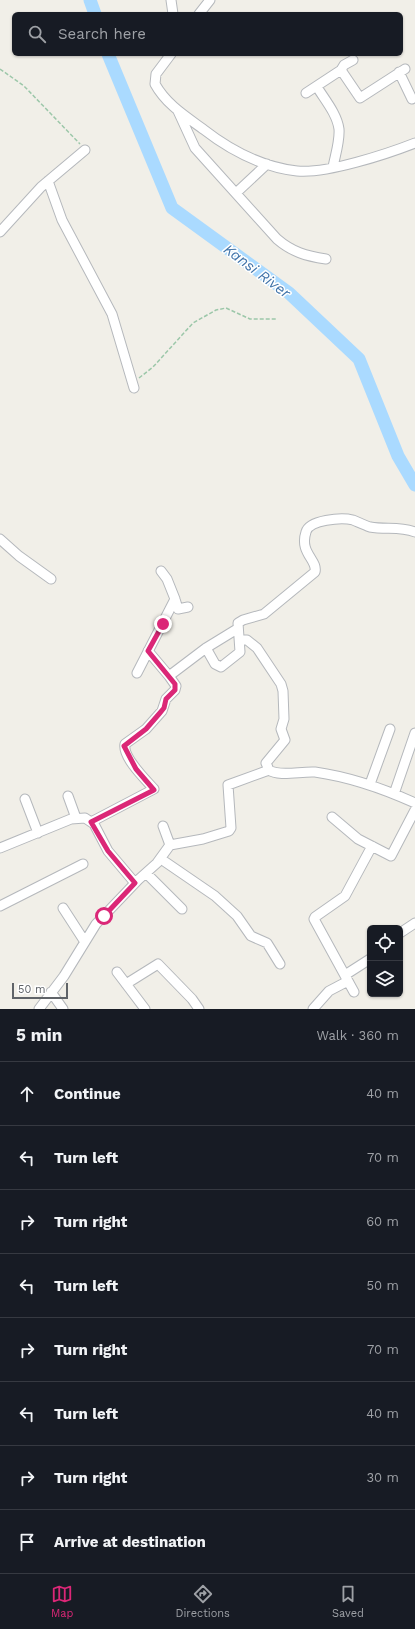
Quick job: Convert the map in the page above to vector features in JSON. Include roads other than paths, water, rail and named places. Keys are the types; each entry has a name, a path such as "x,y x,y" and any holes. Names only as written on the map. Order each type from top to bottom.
{"street":[{"path":"171,0 173,12"},
{"path":"201,12 210,0"},
{"path":"170,56 156,74 155,84 168,103 232,150 267,164 298,171 333,167 391,152 415,143"},
{"path":"306,94 341,70 344,65 353,60"},
{"path":"341,70 360,98 402,70 412,99"},
{"path":"317,87 332,110 338,126 339,134 333,167"},
{"path":"177,110 195,148 285,246 300,254 326,259"},
{"path":"0,232 20,208 48,181 85,150"},
{"path":"236,193 267,164"},
{"path":"48,181 62,220 112,314 134,385"},
{"path":"206,648 215,664 220,667 238,654 240,649 240,640 237,629 240,621 263,615 276,606 315,572 315,566 305,552 304,548 306,531 311,524 348,519 370,527 399,528 415,532"},
{"path":"0,539 19,556 52,579"},
{"path":"160,571 167,579 178,609 188,607"},
{"path":"137,673 175,599"},
{"path":"169,676 206,648 237,629"},
{"path":"240,640 247,640 258,648 281,684 283,691 284,719 281,729 284,740 266,763 269,770"},
{"path":"91,822 154,790 136,769 124,746 146,729 162,711 166,699 175,690 176,686 148,651"},
{"path":"370,784 390,729"},
{"path":"394,794 415,733"},
{"path":"38,1009 64,976 96,924 135,883 161,859 170,845 203,839 229,831 231,828 228,785 269,770 279,774 294,771 312,772 347,778 370,784 415,803"},
{"path":"68,796 76,818"},
{"path":"24,799 38,833"},
{"path":"332,817 358,839 391,856 415,810"},
{"path":"0,848 76,818 85,818 91,822 108,851 135,883"},
{"path":"163,826 170,845"},
{"path":"354,992 314,919 345,896 372,846"},
{"path":"161,859 215,896 237,916 251,936 267,943 280,964"},
{"path":"0,906 83,864"},
{"path":"146,873 182,910"},
{"path":"63,908 85,942"},
{"path":"403,931 415,923"},
{"path":"313,1009 329,991 367,961"},
{"path":"126,984 158,964 192,998 199,1009"},
{"path":"117,972 145,1009"},
{"path":"51,992 63,1009"}],"waterway":[{"name":"Kansi River","path":"90,0 94,12"},
{"name":"Kansi River","path":"109,56 172,208 289,293 359,359 398,456 415,485"}]}
